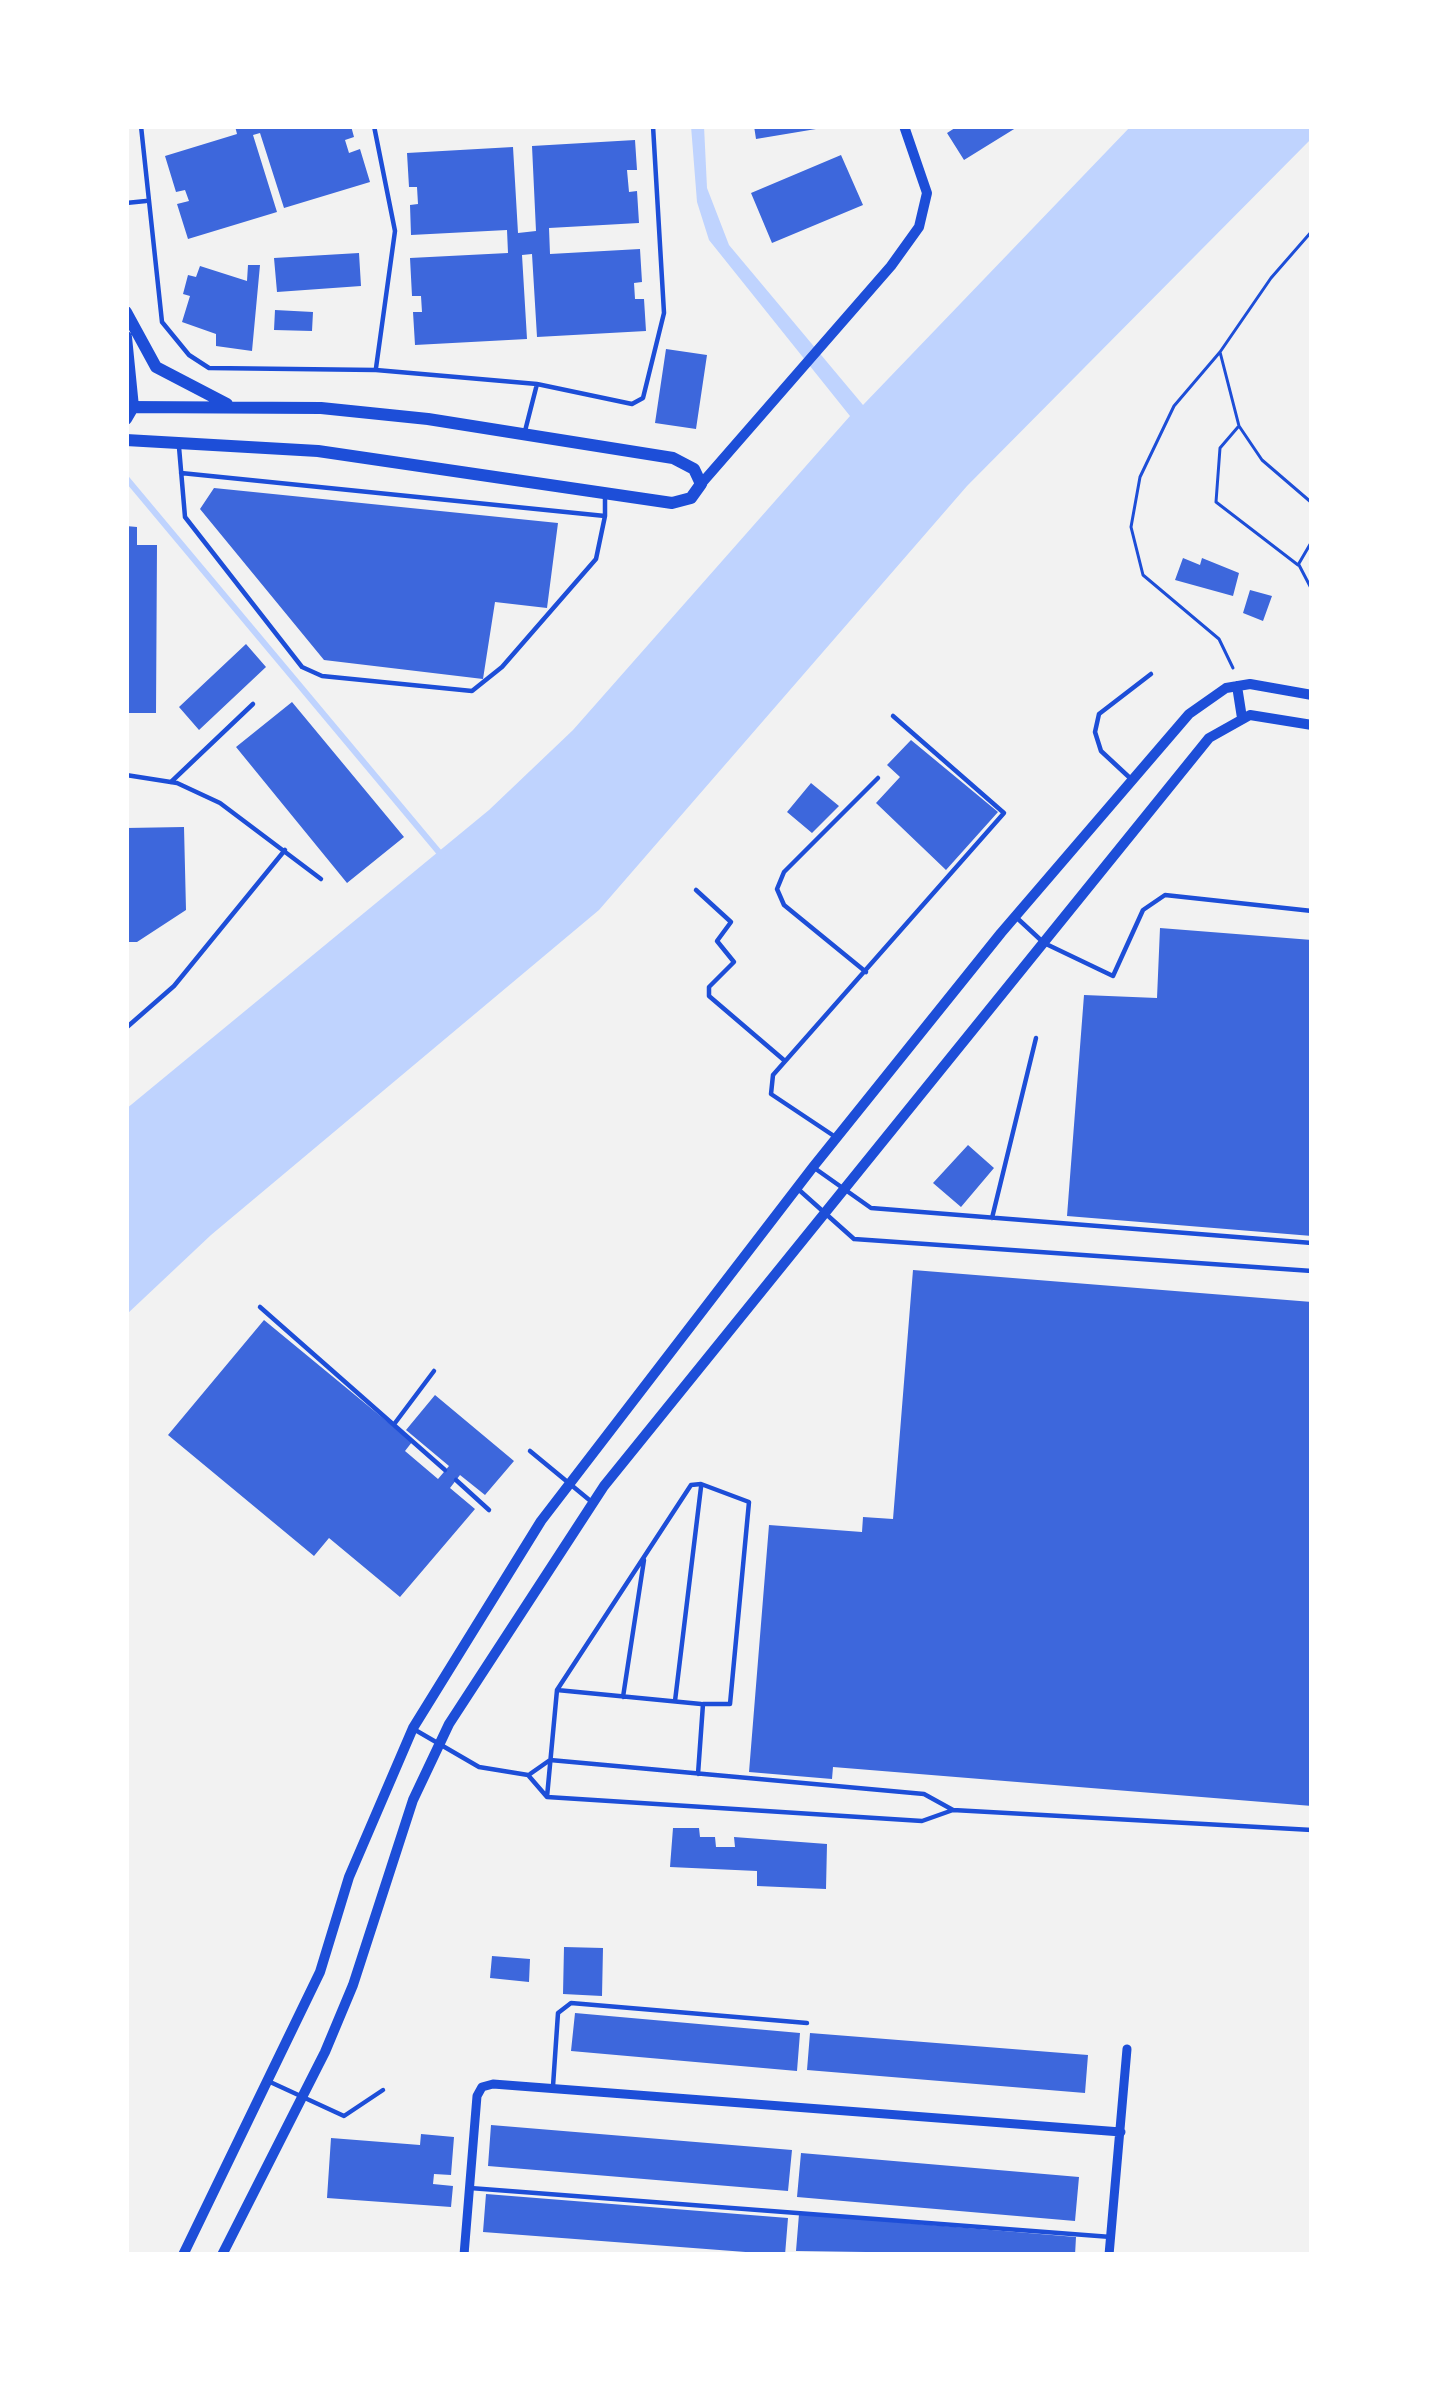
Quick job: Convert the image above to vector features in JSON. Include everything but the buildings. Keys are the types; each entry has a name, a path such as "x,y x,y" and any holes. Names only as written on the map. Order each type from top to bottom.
{"main road":[{"path":"126,312 156,367 236,407"},
{"path":"126,337 128,411 321,408 673,458 694,469 701,484 691,498 672,503 378,458 126,440"}],"street":[{"path":"701,484 891,266 926,212 923,173 904,126"},
{"path":"1237,686 1242,718"},
{"path":"182,2255 320,1972 349,1877 412,1728 482,1610 569,1484 796,1188 1015,916 1206,698 1237,686 1277,686 1312,695"},
{"path":"223,2255 303,2097 353,1984 413,1800 439,1744 593,1503 1209,738 1242,718 1274,716 1312,725"},
{"path":"1109,2255 1127,2049"},
{"path":"464,2255 482,2086 1121,2132"}],"lane":[{"path":"141,126 162,322 189,355 209,368 376,370 537,384 632,404 643,398 664,313 653,126"},
{"path":"374,126 395,231 376,370"},
{"path":"126,203 146,201"},
{"path":"524,435 537,384"},
{"path":"178,441 185,517 302,667 322,676 472,691 486,683 596,560 605,492"},
{"path":"181,473 605,516"},
{"path":"1132,779 1101,751 1095,732 1099,714 1151,674"},
{"path":"171,782 253,704"},
{"path":"837,1138 771,1094 773,1075 1004,813 893,716"},
{"path":"126,775 171,782 220,803 321,879"},
{"path":"866,972 784,905 777,889 784,872 878,778"},
{"path":"126,1028 174,986 285,850"},
{"path":"696,890 731,922 717,941 734,962 709,987 709,995 785,1061"},
{"path":"1015,916 1044,943 1113,976 1143,910 1165,895 1312,911"},
{"path":"992,1218 1036,1038"},
{"path":"813,1167 872,1208 1312,1243"},
{"path":"796,1188 854,1240 1312,1271"},
{"path":"260,1307 445,1470"},
{"path":"395,1423 434,1371"},
{"path":"530,1450 593,1503"},
{"path":"456,1480 489,1510"},
{"path":"675,1701 701,1484"},
{"path":"548,1797 557,1690 691,1485 701,1484 749,1502 730,1704 557,1690"},
{"path":"623,1696 644,1558"},
{"path":"698,1774 703,1704"},
{"path":"412,1728 478,1767 528,1775 548,1797 922,1821 952,1810 1312,1830"},
{"path":"528,1775 550,1760 924,1794 952,1810"},
{"path":"553,2092 559,2013 571,2002 807,2023"},
{"path":"268,2080 344,2116 383,2090"},
{"path":"470,2188 1111,2236"}],"path":[{"path":"1237,686 1231,658 1219,639 1144,575 1130,527 1140,477 1174,406 1312,231"},
{"path":"1220,352 1239,426 1262,460 1312,503"},
{"path":"1239,426 1220,448 1216,502 1298,565 1312,590"},
{"path":"1298,565 1312,542"}],"water":[{"path":"691,126 704,126 707,188 729,245 863,405 1131,126 1312,126 1312,138 967,486 599,910 211,1235 126,1315 126,1109 489,810 573,730 850,416 709,240 697,202"}],"waterway":[{"path":"126,478 443,857"}]}
